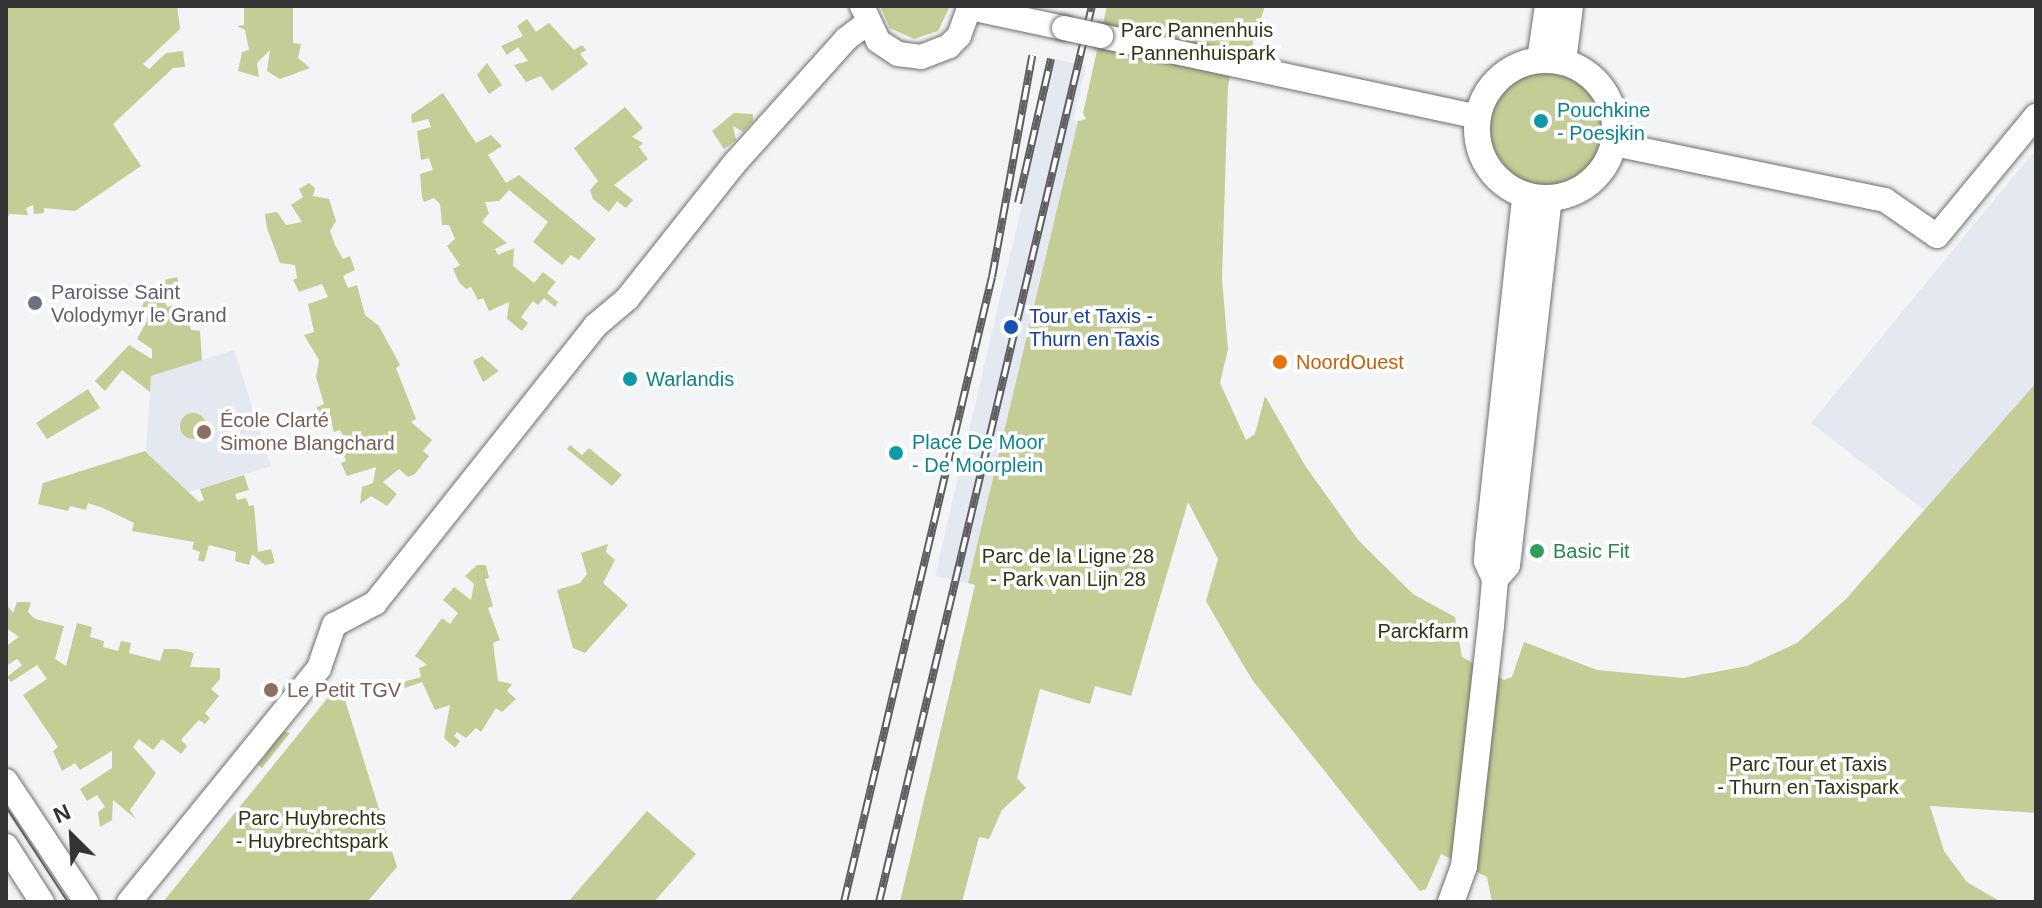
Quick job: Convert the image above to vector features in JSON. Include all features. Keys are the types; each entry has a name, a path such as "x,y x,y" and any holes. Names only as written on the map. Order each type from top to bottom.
{"main road":[{"path":"1548,6 1552,61"},
{"path":"1552,61 1570,6"},
{"path":"1552,61 1602,88 1614,114 1614,144 1593,181 1575,193 1537,197 1489,170 1478,144 1478,117 1485,96 1502,76 1552,61"},
{"path":"1468,902 1464,866 1495,579 1508,556 1537,197"},
{"path":"1451,902 1464,866"}],"street":[{"path":"129,902 319,668 334,625 379,598 595,326 627,299 728,174 864,15 887,49 921,57 949,46 966,23 970,7 1478,117"},
{"path":"1614,144 1885,200 1937,236 2036,116"},
{"path":"6,781 86,902"},
{"path":"6,846 42,902"}],"shaded area":[{"name":"Tour et Taxis - Thurn en Taxis","path":"1056,59 1086,66 1073,119 1078,121 968,583 935,576"},
{"path":"2036,149 2036,384 1924,510 1811,423"},
{"name":"École Clarté Simone Blangchard","path":"234,350 271,466 189,492 146,451 151,376"}],"green space":[{"path":"6,6 177,6 180,29 143,64 149,69 166,53 183,51 185,67 173,68 113,124 141,166 75,211 44,208 44,213 34,214 33,205 26,208 28,215 9,214 6,222"},
{"path":"244,6 293,6 293,43 301,44 298,58 310,68 280,79 267,71 270,50 257,63 259,77 238,71 242,52 249,50 245,30 237,26 244,25"},
{"path":"880,6 950,6 938,31 914,39 890,28"},
{"name":"Parc Tour et Taxis - Thurn en Taxispark","path":"1107,6 1265,6 1252,46 1235,48 1228,86 1222,279 1228,349 1220,383 1246,440 1255,434 1265,396 1306,467 1359,541 1413,594 1455,617 1462,657 1504,680 1512,677 1524,642 1597,670 1683,678 1747,666 1797,643 1846,599 2036,383 2036,813 1930,806 1944,851 1967,882 2001,902 1492,902 1487,877 1441,854 1426,889 1420,891 1253,681 1232,646 1206,601 1218,559 1188,502 1131,696 1095,686 1090,704 1040,689 1017,778 1026,788 1002,810 989,839 979,837 962,902 900,902 975,585 968,583 1078,121 1086,119 1083,113"},
{"path":"527,19 536,32 549,23 574,50 582,45 586,50 580,54 588,64 552,91 541,76 526,82 514,65 528,61 518,47 507,55 501,46 523,36 517,26"},
{"path":"487,63 502,85 489,94 477,75"},
{"path":"1546,72 1568,77 1587,89 1599,108 1604,130 1599,152 1587,171 1568,183 1546,188 1524,183 1505,171 1493,152 1488,130 1493,108 1505,89 1524,77"},
{"path":"443,93 476,143 491,135 502,146 488,155 506,183 519,175 596,239 579,260 571,255 562,265 533,242 548,222 509,190 499,201 485,202 489,213 482,222 507,243 495,249 498,255 514,248 513,266 534,283 543,272 556,282 547,293 558,302 555,307 544,298 538,305 533,301 521,317 528,323 522,331 507,319 509,302 489,311 483,298 478,300 471,287 466,289 459,282 453,269 460,265 447,246 455,239 449,225 442,225 440,204 434,198 424,202 422,197 420,174 433,170 429,158 421,160 417,131 431,127 428,119 412,123 411,115"},
{"path":"625,107 643,128 632,137 643,143 639,147 648,159 614,185 633,200 626,208 617,201 609,212 593,199 590,190 598,181 574,148"},
{"path":"734,113 753,114 753,121 743,132 733,126 736,140 724,149 712,131"},
{"path":"309,183 315,188 313,196 329,199 336,221 330,231 335,245 343,259 350,256 355,270 343,276 348,288 357,285 365,315 379,326 400,365 396,368 416,419 411,422 432,440 423,451 429,456 415,474 408,477 399,469 383,482 397,494 387,506 371,496 360,504 362,487 373,483 376,467 347,476 341,463 346,461 341,448 348,446 345,439 340,430 334,432 330,418 318,422 317,407 324,404 316,377 319,360 304,335 314,332 308,304 328,297 322,284 299,292 293,280 297,278 295,265 280,263 267,228 265,214 277,212 286,225 302,222 291,205 303,197 299,189"},
{"path":"177,277 182,296 165,301 167,307 175,305 179,318 187,316 191,330 200,331 202,360 151,376 150,392 122,370 105,391 95,381 129,345 152,359 152,349 137,339 147,321 147,313 141,311 146,294 159,297 164,280"},
{"path":"482,356 499,371 483,382 473,361"},
{"path":"88,389 100,408 47,439 36,423"},
{"path":"193,413 202,417 206,426 202,435 193,439 184,435 180,426 184,417"},
{"path":"570,445 582,455 589,448 622,475 612,486 567,449"},
{"path":"145,451 199,502 204,500 200,489 244,475 249,490 235,494 237,500 246,498 249,506 254,505 258,552 271,549 275,563 265,565 252,554 249,565 235,561 236,552 209,545 204,562 198,560 200,552 192,549 194,542 132,531 134,523 103,508 88,503 86,510 70,506 68,511 38,504 43,483"},
{"path":"608,544 606,552 615,560 603,583 628,605 585,653 573,648 557,590 580,583 587,574 581,553"},
{"path":"477,565 486,565 489,578 485,579 493,606 488,608 500,640 493,643 498,681 512,684 507,691 516,699 502,712 496,708 481,732 476,728 466,738 457,732 454,736 460,741 455,748 444,738 450,705 435,710 422,682 405,688 403,682 421,677 419,668 427,665 415,656 442,618 450,624 458,613 443,600 454,587 471,600 474,584 465,576"},
{"path":"17,602 31,602 28,612 35,619 64,626 55,659 66,666 77,623 92,627 90,637 104,641 103,647 118,651 121,641 131,643 129,653 160,661 164,649 177,649 194,653 190,667 220,668 220,679 211,689 219,696 205,713 210,718 205,724 199,720 181,740 187,746 181,754 162,739 153,750 139,739 133,747 156,773 130,810 136,819 113,800 112,820 100,827 98,812 105,807 97,795 87,801 80,789 112,768 112,751 80,770 75,763 62,771 53,751 58,747 23,695 47,679 37,665 11,682 7,677 22,665 17,659 6,666 6,646 19,637 6,628 6,604 13,613"},
{"name":"Parc Huybrechts - Huybrechtspark","path":"330,695 344,697 397,867 367,902 163,902"},
{"path":"276,730 290,733 262,768 258,765 268,752 262,748"},
{"path":"647,811 696,854 654,902 568,902"}],"tram line":[{"path":"6,807 68,902"}],"railway":[{"path":"879,902 1092,6"},
{"path":"844,902 992,277 1032,56"},
{"path":"1018,203 1051,59"}],"place":[{"name":"Pouchkine - Poesjkin","path":"1541,121"},
{"name":"Paroisse Saint Volodymyr le Grand","path":"35,303"},
{"name":"Tour et Taxis - Thurn en Taxis","path":"1011,327"},
{"name":"NoordOuest","path":"1280,362"},
{"name":"Warlandis","path":"630,379"},
{"name":"École Clarté Simone Blangchard","path":"204,432"},
{"name":"Place De Moor - De Moorplein","path":"896,453"},
{"name":"Basic Fit","path":"1537,551"},
{"name":"Le Petit TGV","path":"271,690"}],"park label":[{"name":"Parc Pannenhuis - Pannenhuispark","path":"1197,42"},
{"name":"Parc de la Ligne 28 - Park van Lijn 28","path":"1068,568"},
{"name":"Parckfarm","path":"1423,631"}]}
